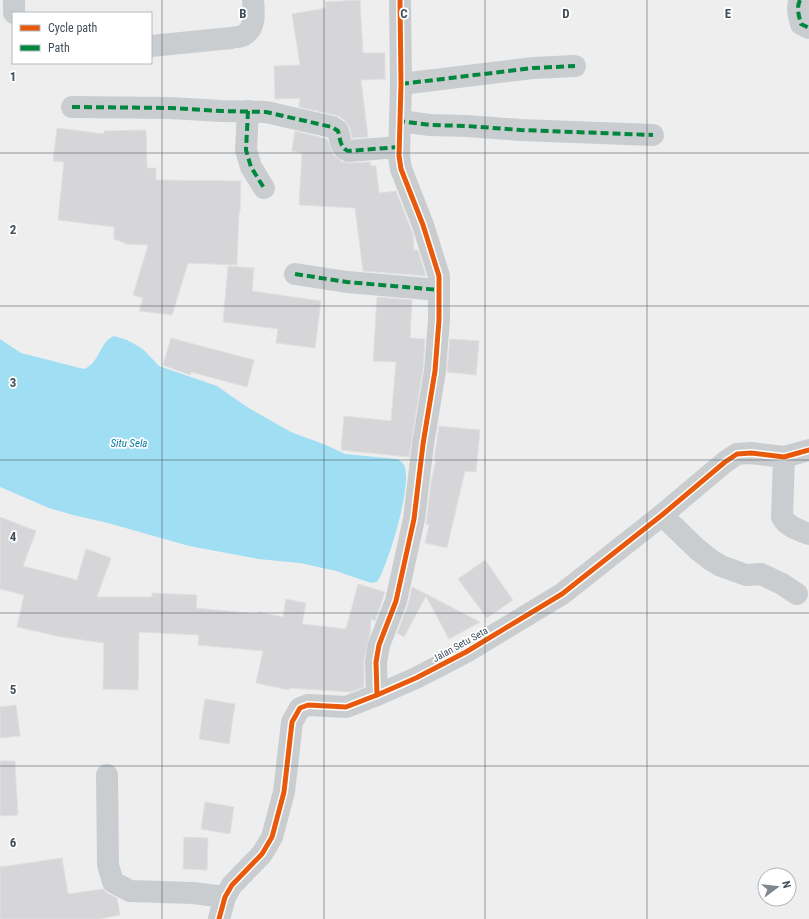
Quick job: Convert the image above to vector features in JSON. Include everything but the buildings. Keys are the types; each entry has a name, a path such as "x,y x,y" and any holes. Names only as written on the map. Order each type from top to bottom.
{"street":[{"path":"14,0 14,12"},
{"path":"152,46 231,38 244,35 250,28 255,17 253,0"},
{"path":"377,695 376,662 379,645 396,601 413,526 423,444 436,372 439,320 439,276 423,225 401,169 399,146 401,84 400,0"},
{"path":"800,0 798,10 805,26"},
{"path":"401,84 533,68 575,66"},
{"path":"72,107 163,108 266,112 332,127 338,131 344,150 348,151 399,146"},
{"path":"248,111 246,150 251,167 264,188"},
{"path":"400,121 430,125 653,135"},
{"path":"295,274 348,282 439,290"},
{"name":"Jalan Setu Seta","path":"219,919 226,897 232,885 262,854 272,837 284,792 292,722 300,708 308,705 346,707 377,695 466,652 562,594 662,515 725,462 737,454 751,453 784,457 809,450"},
{"path":"784,457 782,517 788,525 809,534"},
{"path":"662,515 697,549 711,560 746,575 761,574 782,584 797,594"},
{"path":"107,775 108,865 113,882 130,890 192,893 226,897"}],"water":[{"name":"Situ Sela","path":"114,336 127,340 138,346 145,351 159,366 217,386 247,407 291,432 345,454 397,459 401,461 404,465 406,475 403,504 394,540 377,582 371,583 336,571 300,563 258,559 189,546 49,508 0,487 0,339 21,353 84,369 97,358 105,343"}],"marked path":[{"path":"800,0 798,9 801,24 809,28"},
{"path":"401,84 533,68 575,66"},
{"path":"72,107 170,108 266,112 332,127 338,131 343,148 348,151 399,147"},
{"path":"248,111 246,150 251,167 264,188"},
{"path":"400,118 400,121 430,125 653,135"},
{"path":"295,274 347,282 439,290"}],"cycle path":[{"path":"377,695 376,662 379,645 396,601 414,519 423,444 435,371 439,320 439,276 423,225 401,169 399,156 401,84 400,0"},
{"path":"219,919 225,897 232,885 262,854 272,837 284,792 292,722 300,708 308,705 346,707 416,678 466,652 562,594 662,515 725,462 737,454 751,453 784,457 809,450"}]}
